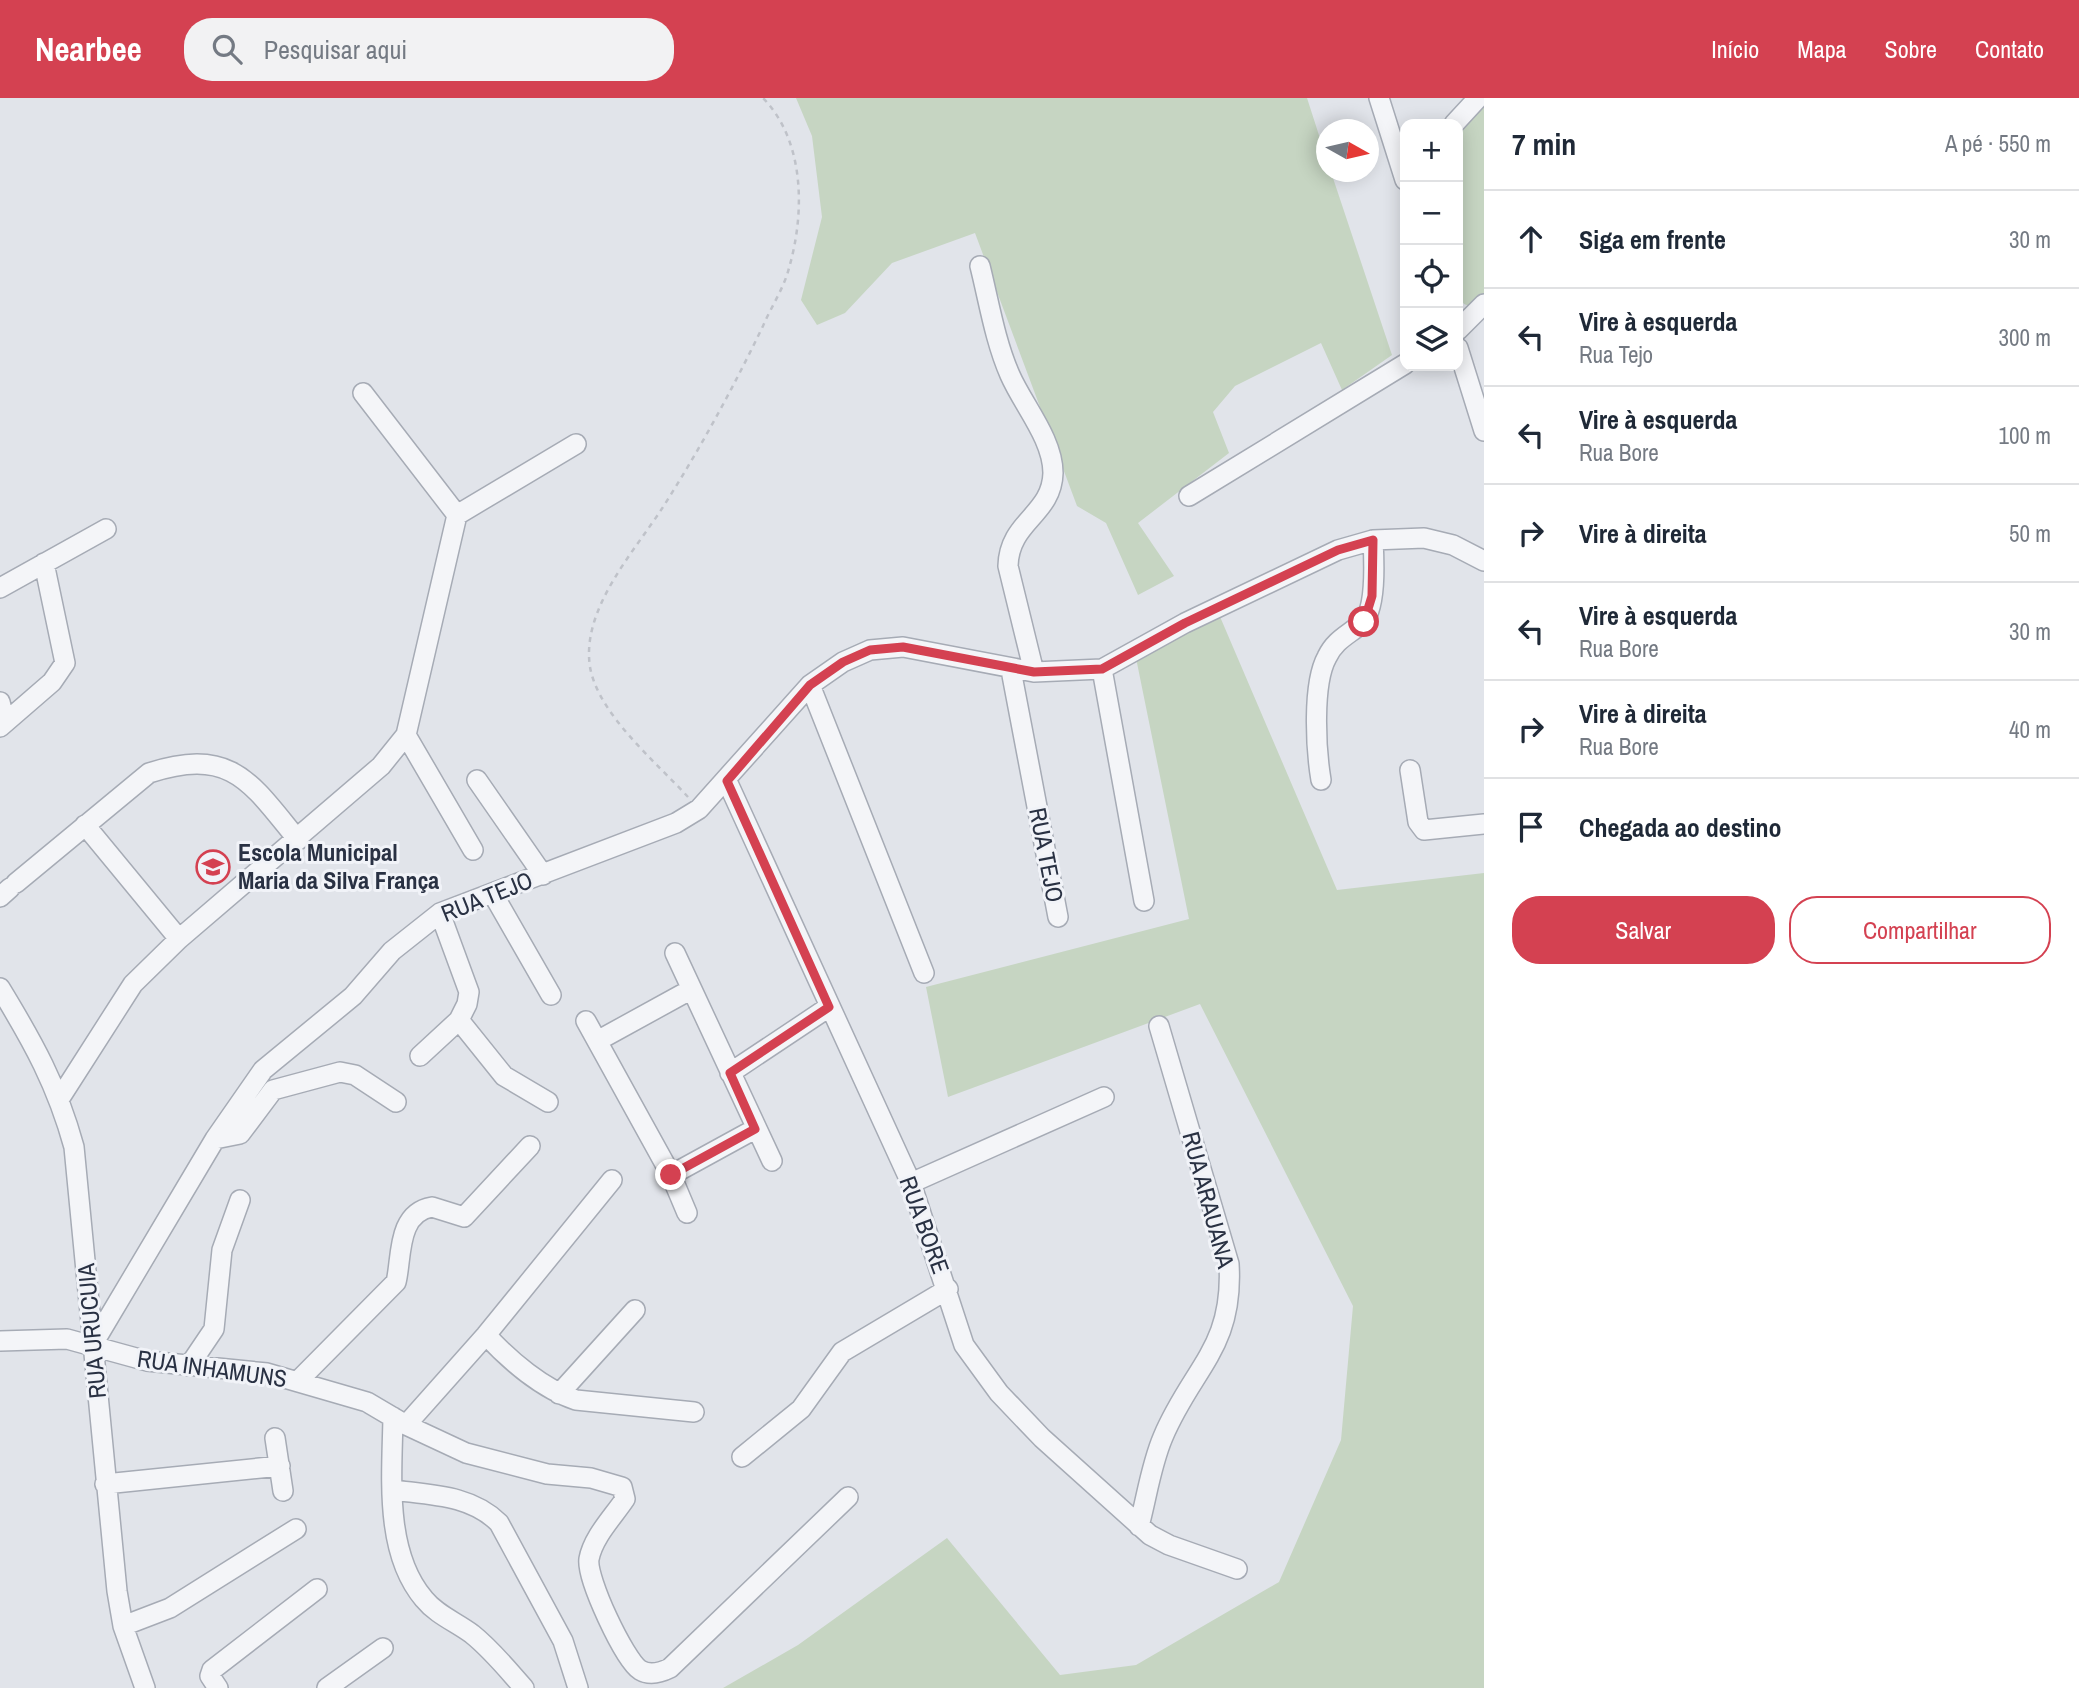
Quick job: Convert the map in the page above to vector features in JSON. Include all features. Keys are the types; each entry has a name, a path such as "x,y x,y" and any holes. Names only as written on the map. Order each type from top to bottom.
{"street":[{"path":"1379,98 1400,163"},
{"path":"1459,119 1478,98"},
{"path":"980,266 998,343 1010,374 1049,451 1053,471 1051,486 1042,506 1014,535 1008,549 1008,566 1034,672"},
{"path":"1463,325 1484,304"},
{"path":"1463,364 1484,431"},
{"path":"1189,496 1400,366"},
{"path":"363,393 457,516"},
{"path":"60,1098 133,984 179,939 298,840 381,766 406,735 457,516 576,444"},
{"path":"0,587 106,529"},
{"name":"RUA TEJO","path":"93,1344 215,1139 263,1070 353,996 392,951 440,913 676,823 699,809 727,781 810,685 843,662 870,650 903,647 1011,670 1034,672 1102,669 1185,623 1338,550 1373,540 1424,538 1453,545 1484,561"},
{"path":"1321,780 1318,747 1321,681 1325,659 1336,641 1364,622 1368,615 1372,596 1373,540"},
{"path":"3,725 52,682 65,663 44,563"},
{"path":"1102,669 1144,901"},
{"name":"RUA TEJO","path":"1011,670 1058,917"},
{"path":"810,685 924,973"},
{"path":"0,702 3,725"},
{"path":"406,735 472,850"},
{"path":"8,889 149,773 169,766 203,765 228,769 248,780 298,840"},
{"path":"1410,770 1418,822 1424,830 1484,824"},
{"path":"477,779 543,875"},
{"name":"RUA BORE","path":"727,781 911,1183 948,1289 964,1345 999,1393 1042,1438 1139,1526 1169,1545 1237,1569"},
{"path":"85,825 179,939"},
{"path":"493,894 551,995"},
{"path":"420,1056 459,1020 467,1004 469,992 440,913"},
{"path":"675,953 772,1161"},
{"name":"RUA URUCUIA","path":"0,988 34,1044 60,1098 74,1147 105,1484 123,1626 145,1688"},
{"path":"599,1040 690,990"},
{"path":"730,1073 829,1007"},
{"path":"459,1020 504,1076 548,1102"},
{"path":"586,1021 599,1040 671,1175 687,1213"},
{"name":"RUA ARAUANA","path":"1139,1526 1164,1435 1217,1342 1225,1324 1231,1292 1229,1264 1159,1026"},
{"path":"215,1139 240,1133 274,1090 340,1072 355,1075 396,1102"},
{"path":"911,1183 1104,1097"},
{"path":"671,1175 755,1129"},
{"path":"298,1381 396,1282 398,1253 411,1221 432,1207 456,1217 467,1215 530,1146"},
{"path":"524,1688 491,1649 443,1616 424,1599 400,1555 393,1490 399,1421 486,1335 612,1180"},
{"path":"189,1366 214,1329 222,1250 240,1200"},
{"path":"742,1458 801,1409 842,1352 948,1289"},
{"path":"559,1394 635,1310"},
{"path":"486,1335 501,1351 559,1394 576,1400 694,1412"},
{"name":"RUA INHAMUNS","path":"0,1340 67,1339 147,1361 267,1373 367,1402 399,1421 466,1452 547,1474 618,1484 625,1490 625,1499 594,1543 589,1573 594,1592 634,1664 649,1673 660,1673 670,1668 848,1497"},
{"path":"275,1438 283,1491"},
{"path":"105,1484 280,1466"},
{"path":"393,1490 469,1502 486,1511 499,1524 563,1641 578,1688"},
{"path":"123,1626 170,1608 296,1529"},
{"path":"218,1688 210,1676 212,1671 317,1589"},
{"path":"327,1688 383,1648"}],"path":[{"path":"699,809 604,705 590,667 592,630 602,601 691,463 747,359 789,269 800,207 791,142 774,110 763,98"}],"green space":[{"path":"796,98 1307,98 1316,126 1316,182 1334,182 1392,355 1342,390 1321,343 1235,386 1213,412 1229,453 1138,523 1174,576 1138,595 1106,523 1077,506 975,233 892,263 845,313 817,325 801,300 822,217 812,136"},
{"path":"1484,105 1484,300 1472,307 1463,303 1463,128"},
{"path":"1218,612 1337,890 1484,873 1484,1688 723,1688 798,1645 947,1538 1060,1675 1136,1665 1279,1582 1341,1440 1353,1306 1200,1004 948,1097 926,987 1189,919 1136,658"}],"place":[{"name":"Escola Municipal Maria da Silva França","path":"213,867"}],"route":[{"path":"671,1175 755,1129 730,1073 829,1007 727,781 810,685 843,662 870,650 903,647 1011,670 1034,672 1102,669 1185,623 1291,575 1338,550 1373,540 1372,596 1364,622"}]}
